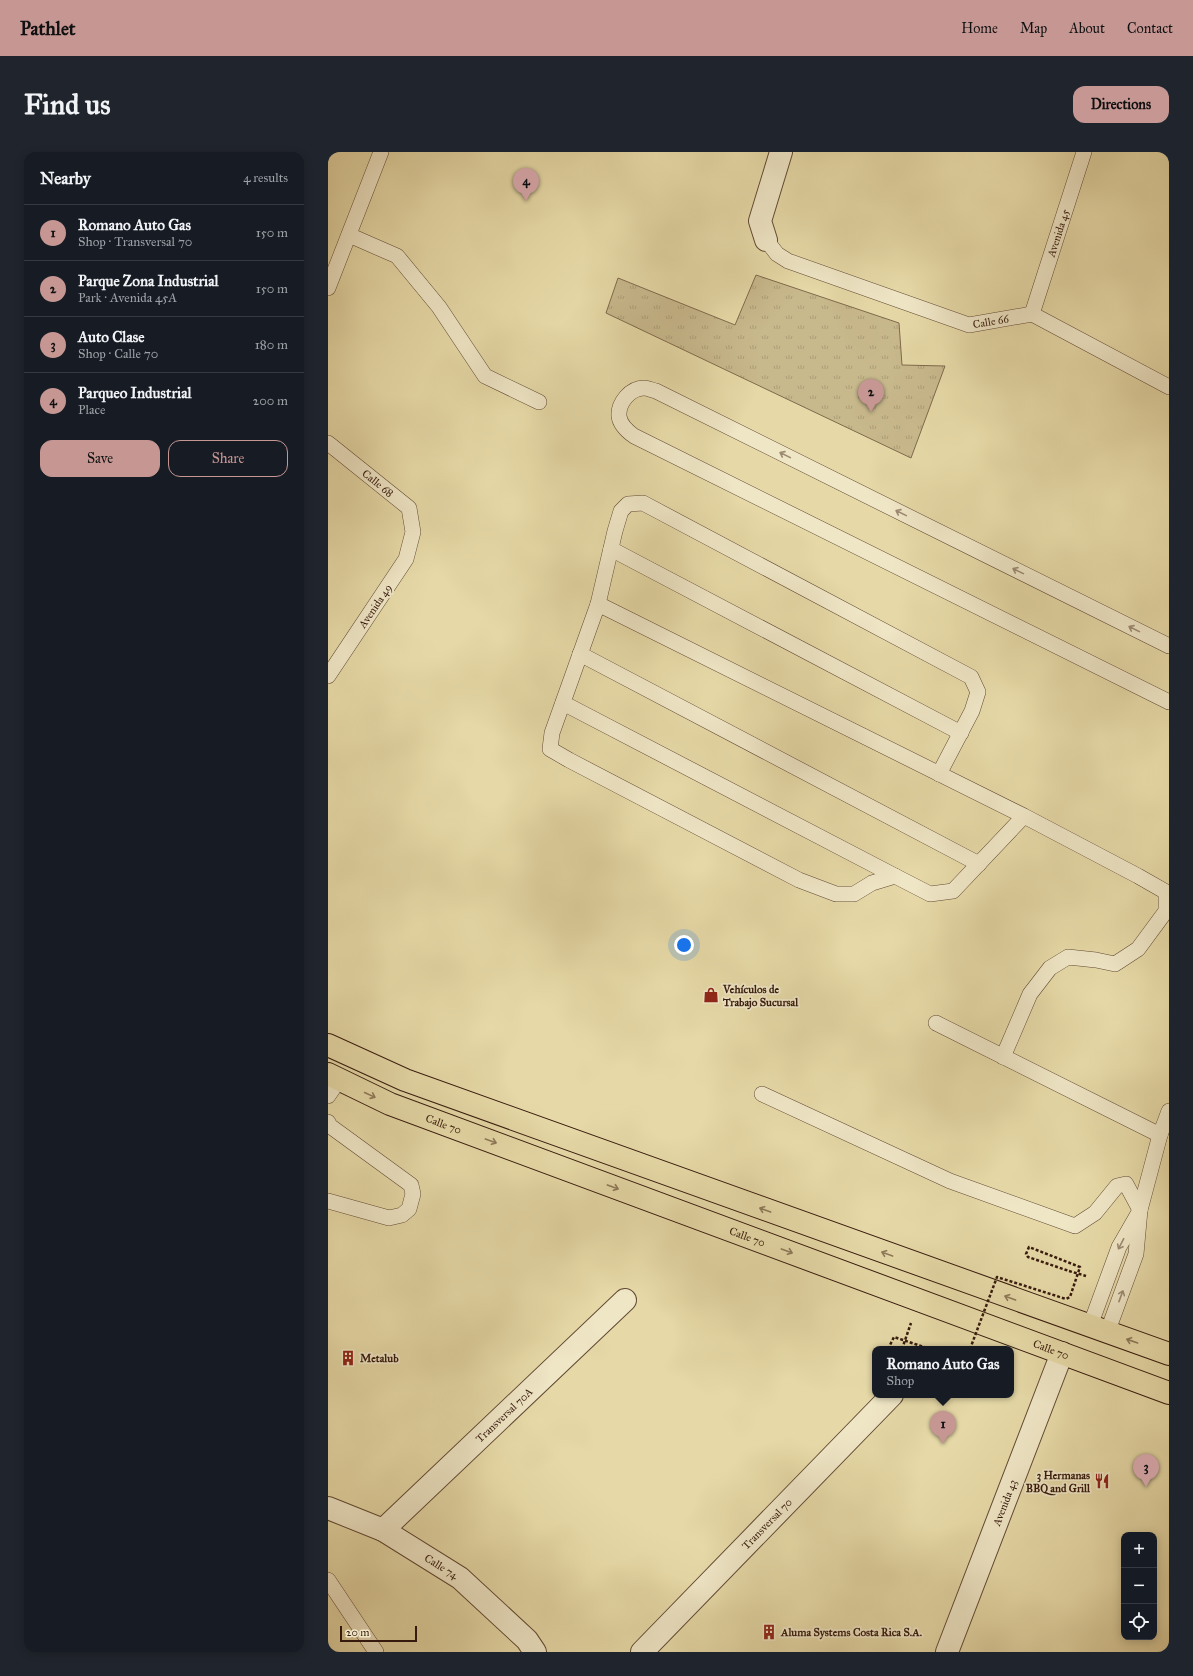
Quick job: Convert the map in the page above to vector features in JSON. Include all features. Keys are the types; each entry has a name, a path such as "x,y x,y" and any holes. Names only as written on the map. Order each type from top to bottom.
{"main road":[{"path":"328,1045 405,1080 1169,1354"},
{"name":"Calle 70","path":"332,1081 397,1107 1169,1393"}],"street":[{"path":"766,240 760,221 781,152"},
{"path":"332,1081 340,1072 349,1055"},
{"name":"Transversal 70A","path":"383,1530 625,1300"},
{"name":"Avenida 43","path":"947,1652 1062,1353"},
{"name":"Transversal 70","path":"642,1652 889,1398"},
{"name":"Calle 74","path":"328,1508 383,1530 460,1578 527,1640 536,1652"}],"lane":[{"path":"328,288 381,152"},
{"name":"Avenida 45","path":"1032,314 1084,152"},
{"path":"349,235 397,256 439,307 485,376 539,402"},
{"name":"Calle 66","path":"766,240 777,254 788,261 969,325 1032,314"},
{"path":"1032,314 1169,387"},
{"path":"1169,646 656,391 644,388 638,389 632,391 622,400 619,416 624,429 634,436 1169,702"},
{"name":"Calle 68","path":"328,443 410,508 413,532"},
{"path":"894,876 872,883 854,894 836,894 799,880 550,749 552,733 598,604 621,510 628,504 643,503 971,677 978,692 972,711 939,774"},
{"name":"Avenida 49","path":"328,676 406,559 413,532"},
{"path":"611,549 961,733"},
{"path":"598,604 1024,816 1166,892 1166,911 1138,949 1115,964 1068,957 1050,968 1030,994 1003,1057"},
{"path":"580,654 979,864"},
{"path":"563,703 930,894 953,892 1024,816"},
{"path":"936,1023 1160,1135"},
{"path":"762,1094 950,1181 1074,1226 1095,1213 1117,1186 1126,1184 1140,1210"},
{"path":"1098,1329 1136,1254 1140,1210 1160,1135 1169,1111"},
{"path":"328,1122 330,1126 411,1185 413,1194 409,1209 402,1215 389,1218 328,1200"},
{"path":"328,1580 376,1652"}],"path":[{"path":"971,1346 997,1277 1066,1299 1070,1297 1080,1266 1029,1247 1026,1254 1028,1257 1069,1271"},
{"path":"903,1346 912,1322"},
{"path":"890,1346 894,1337 921,1346"}],"green space":[{"path":"756,275 899,323 902,365 945,366 911,458 606,313 618,278 735,325"}],"place":[{"name":"Parqueo Industrial","path":"526,201"},
{"name":"Parque Zona Industrial","path":"871,412"},
{"name":"Vehículos de Trabajo Sucursal","path":"711,995"},
{"name":"Metalub","path":"348,1358"},
{"name":"Romano Auto Gas","path":"943,1444"},
{"name":"3 Hermanas BBQ and Grill","path":"1102,1481"},
{"name":"Auto Clase","path":"1146,1487"},
{"name":"Aluma Systems Costa Rica S.A.","path":"769,1632"}]}
